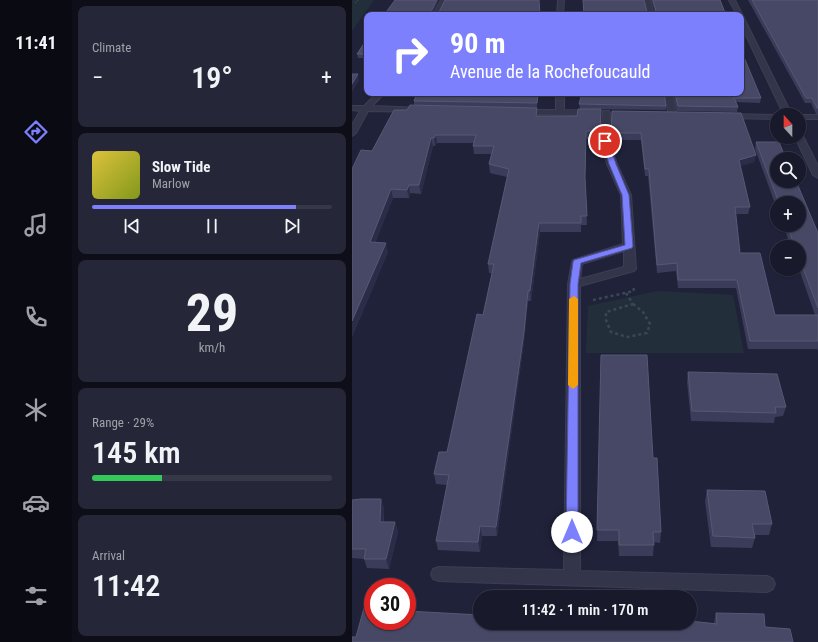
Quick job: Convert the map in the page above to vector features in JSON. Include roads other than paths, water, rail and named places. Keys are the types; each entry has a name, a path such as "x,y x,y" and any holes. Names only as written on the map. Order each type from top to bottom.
{"street":[{"path":"437,12 444,0"},
{"path":"560,12 561,0"},
{"path":"647,0 650,12"},
{"path":"732,0 738,12"},
{"path":"744,24 785,108"},
{"path":"352,133 365,109 378,96"},
{"path":"560,96 560,113"},
{"path":"669,96 674,115"},
{"path":"352,108 429,110"},
{"path":"509,112 610,114 605,141 612,164 626,195 630,269 574,284"},
{"path":"721,116 770,117"},
{"path":"806,117 818,117"},
{"path":"803,144 818,175"},
{"path":"572,578 574,284 577,262 629,246"},
{"path":"439,574 766,584"}]}
